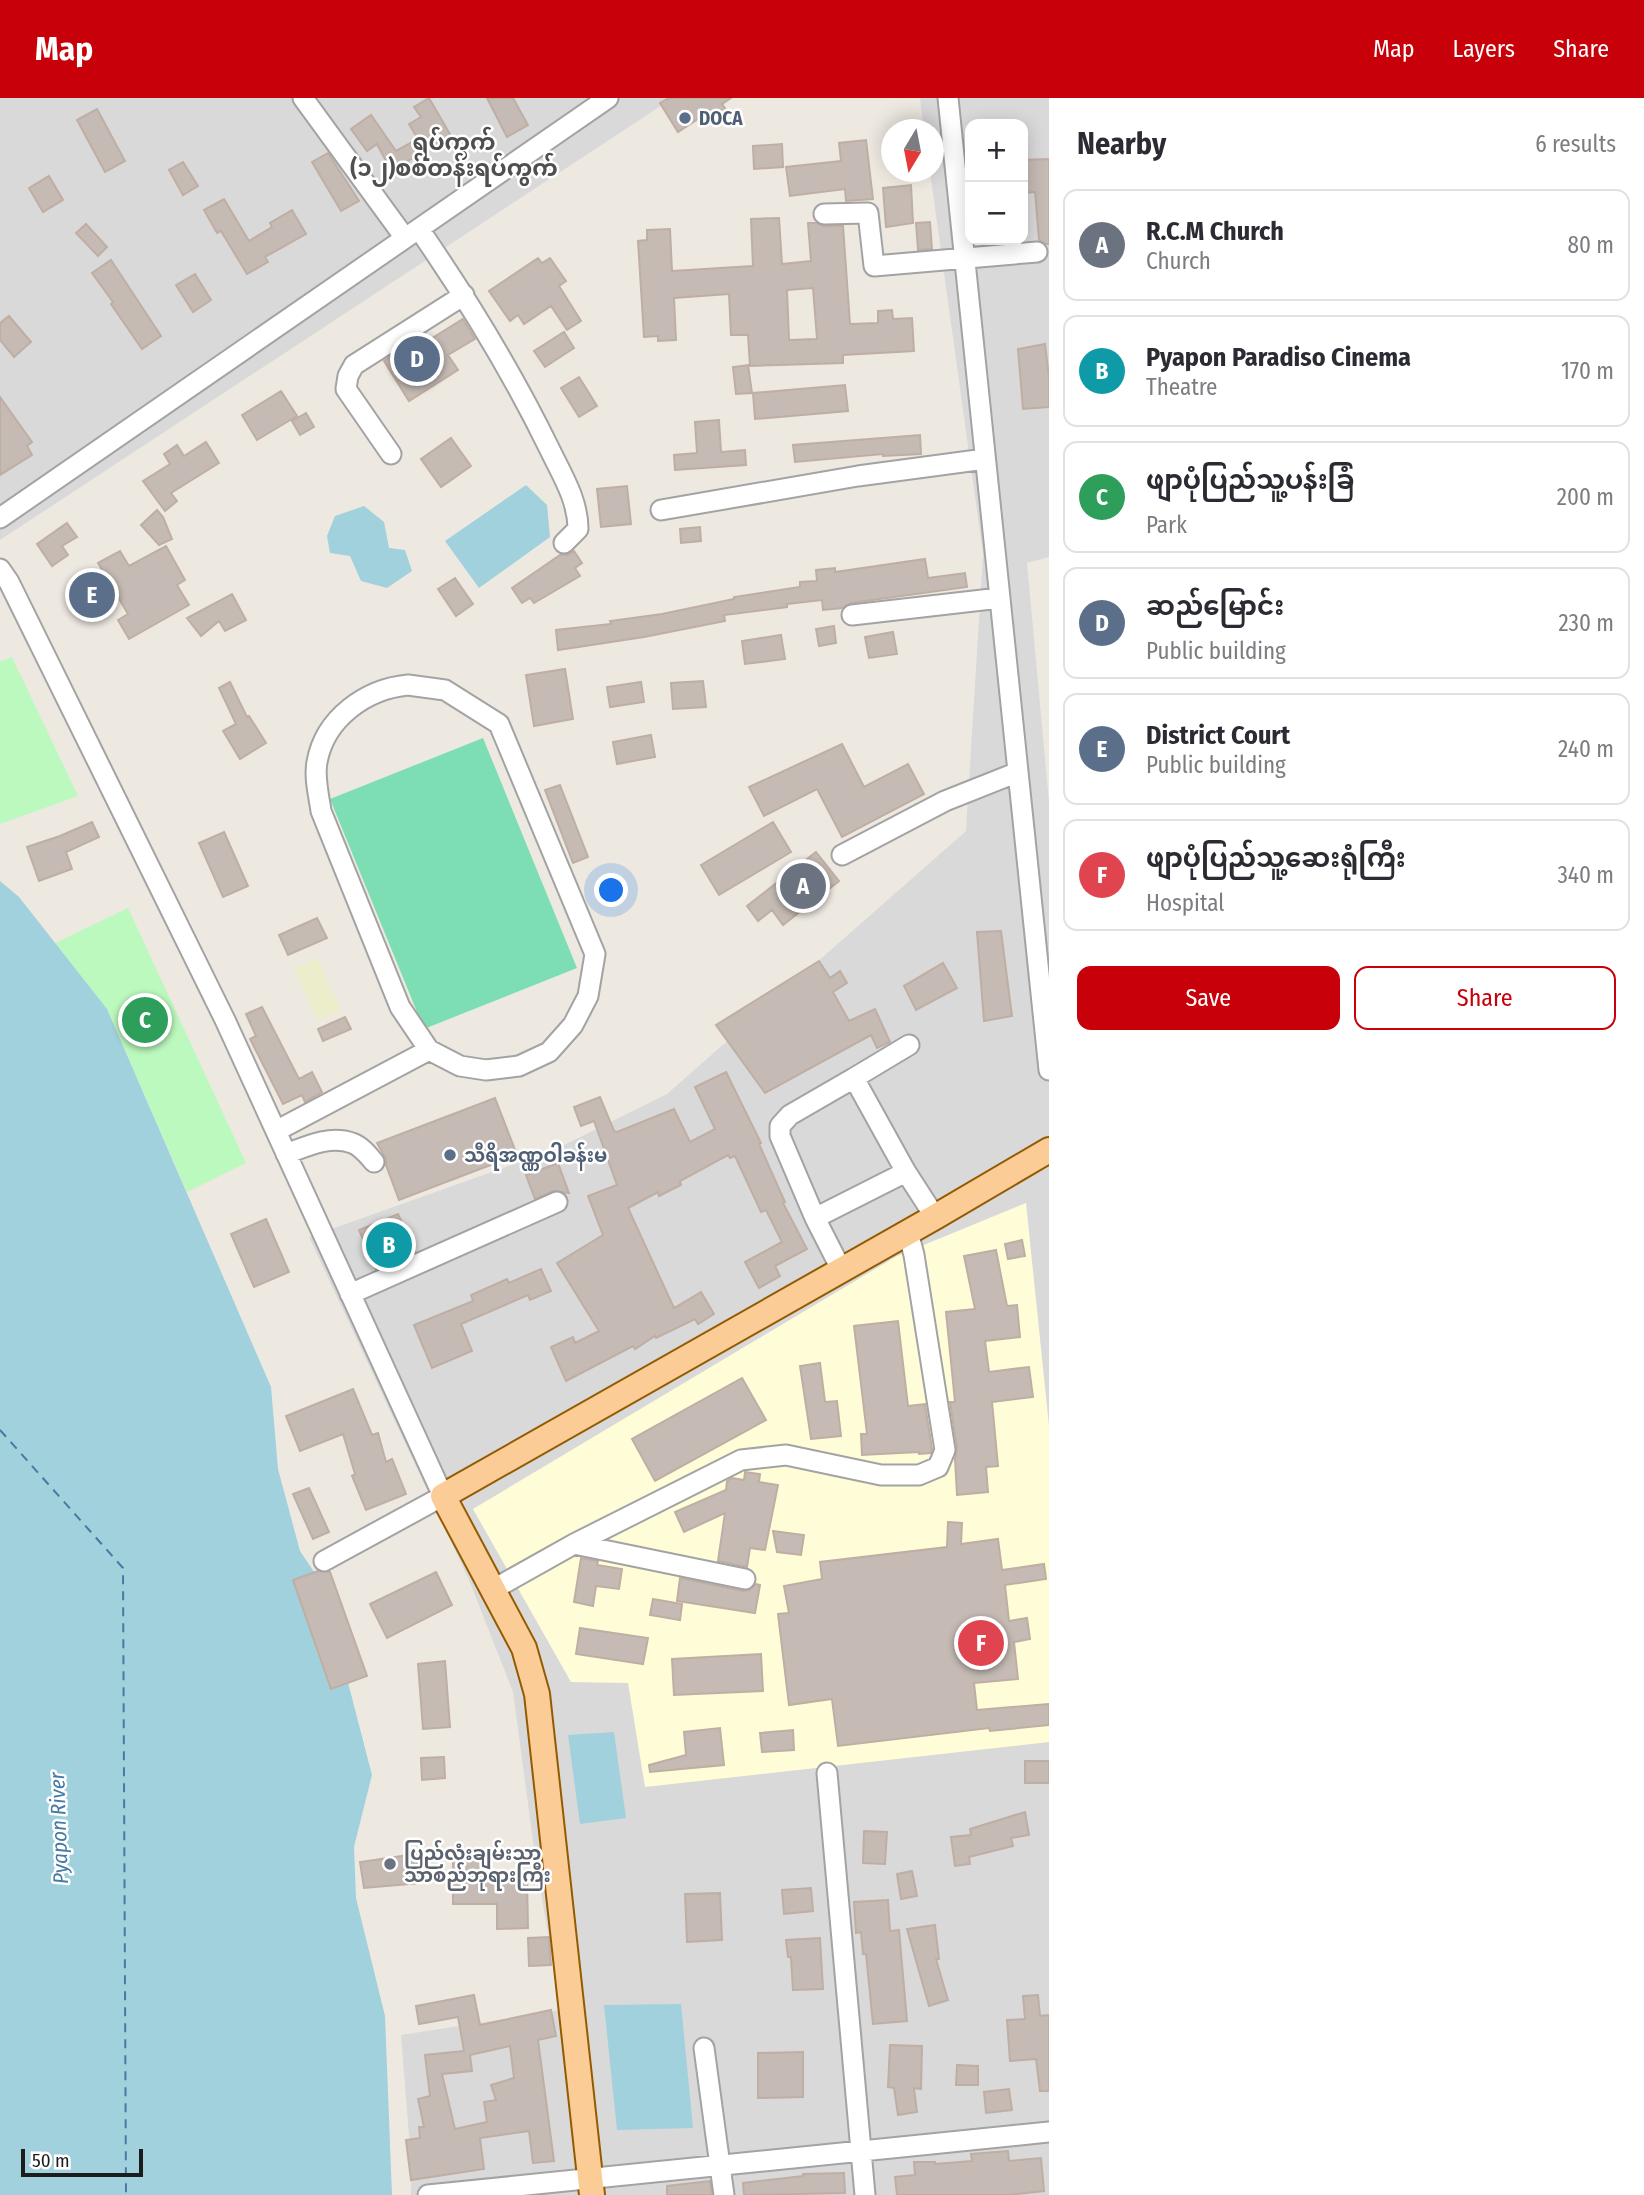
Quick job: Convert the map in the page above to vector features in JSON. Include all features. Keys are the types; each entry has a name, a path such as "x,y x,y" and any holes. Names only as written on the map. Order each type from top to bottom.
{"main road":[{"path":"591,2186 537,1694 524,1648 443,1496 1049,1150"}],"street":[{"path":"303,98 464,295 524,396 573,497 578,529 564,542"},
{"path":"0,518 608,98"},
{"path":"948,98 1049,1070"},
{"path":"824,214 868,212 874,266 1037,252"},
{"path":"391,454 346,389 348,376 354,365 464,295"},
{"path":"661,510 858,476 985,459"},
{"path":"0,569 225,1020 443,1496 324,1561"},
{"path":"852,615 1000,598"},
{"path":"408,685 445,690 499,724 516,759 596,958 588,996 573,1025 549,1052 519,1066 486,1070 460,1066 429,1050 400,1007 321,811 316,778 317,762 325,739 334,724 352,705 388,687 408,685"},
{"path":"842,855 945,801 1018,772"},
{"path":"841,1269 815,1218 780,1136 780,1126 790,1115 909,1045"},
{"path":"276,1131 429,1050"},
{"path":"855,1078 906,1171 935,1217"},
{"path":"286,1154 321,1141 351,1142 374,1161"},
{"path":"815,1218 906,1171"},
{"path":"350,1294 557,1202"},
{"path":"492,1590 574,1544 741,1460 786,1455 881,1475 919,1475 938,1467 945,1450 908,1232"},
{"path":"574,1544 745,1579"},
{"path":"827,1773 865,2195"},
{"path":"704,2048 723,2195"},
{"path":"428,2195 591,2186 720,2164 1049,2132"}],"shaded area":[{"path":"0,98 673,98 0,540"},
{"path":"920,98 1049,98 1049,557 1027,563 1049,802 1049,2195 411,2195 411,2161 401,2035 561,2010 536,1863 513,1692 469,1580 309,1237 556,1149 667,1094 966,831 983,554 931,182 944,182 944,119 923,119"},
{"path":"1026,1203 1049,1426 1049,1742 645,1787 628,1683 571,1682 473,1509 897,1256"}],"green space":[{"path":"12,657 78,796 0,824 0,662"},
{"path":"483,738 577,968 424,1029 330,799"},
{"path":"128,908 246,1163 187,1192 107,1009 55,943"},
{"path":"317,958 341,1010 318,1021 294,969"}],"water":[{"path":"526,485 547,505 550,537 479,588 445,541"},
{"path":"364,506 384,522 389,548 405,550 412,571 387,588 361,581 350,556 330,553 327,536 335,516"},
{"name":"Pyapon River","path":"0,881 19,897 107,1009 271,1387 278,1469 300,1551 329,1594 337,1640 372,1775 354,1847 356,1898 385,2016 392,2195 0,2195"},
{"path":"614,1732 626,1818 580,1824 568,1735"},
{"path":"681,2004 693,2128 617,2130 604,2005"}],"building":[{"path":"429,98 451,136 408,161 411,167 394,176 377,144 367,151 351,129 371,115 396,151 418,139 409,124 421,117 414,107"},
{"path":"487,98 513,98 528,125 507,137"},
{"name":"DOCA","path":"669,98 731,98 722,104 729,114 717,121 710,111 678,132 660,103"},
{"path":"97,109 125,161 105,172 77,120"},
{"path":"866,140 873,199 846,201 845,189 790,196 786,167 841,161 839,143"},
{"path":"782,144 783,167 754,169 753,146"},
{"path":"328,153 359,201 341,211 312,162"},
{"path":"1049,159 1049,244 1039,240 1035,192 1028,193 1028,160"},
{"path":"183,162 198,186 183,195 169,170"},
{"path":"49,176 63,200 43,212 29,188"},
{"path":"911,185 913,223 886,227 883,188"},
{"path":"224,199 249,241 272,227 270,223 292,210 306,234 265,257 268,262 247,274 221,231 217,233 204,210"},
{"path":"779,218 782,264 811,261 808,223 843,226 850,324 878,323 878,311 892,310 893,319 912,318 914,351 843,355 843,363 750,366 748,335 731,335 729,294 674,298 676,340 658,341 658,336 644,337 638,241 647,240 647,230 670,229 672,271 753,266 751,219","holes":["813,288 817,339 789,340 787,290"]},
{"path":"930,222 932,249 918,250 916,223"},
{"path":"86,224 107,247 98,256 76,233"},
{"path":"538,258 542,263 550,258 566,281 559,286 581,321 567,330 551,306 524,324 518,315 510,321 489,291"},
{"path":"111,260 161,336 142,349 92,273"},
{"path":"195,274 211,300 193,312 176,285"},
{"path":"9,316 31,342 14,357 0,340 0,323"},
{"path":"463,319 475,339 448,355 458,370 409,401 384,361 409,344 413,350"},
{"path":"564,332 574,348 545,367 534,351"},
{"path":"1045,344 1049,407 1023,409 1018,349"},
{"path":"748,365 752,393 736,394 733,367"},
{"path":"579,377 597,406 579,417 561,388"},
{"path":"845,385 848,411 755,419 753,393"},
{"path":"281,391 297,416 257,440 242,415"},
{"path":"0,397 32,442 27,446 32,455 0,475"},
{"path":"306,413 314,427 300,435 292,421"},
{"path":"719,420 721,452 745,450 746,465 675,470 674,455 697,453 695,422"},
{"path":"920,435 921,454 883,454 795,462 793,445"},
{"path":"451,438 471,466 441,487 421,459"},
{"path":"206,442 219,463 171,493 177,501 165,511 143,481 170,464 164,454 177,445 184,456"},
{"path":"627,486 631,524 601,527 597,489"},
{"path":"157,510 163,517 172,539 159,545 141,525"},
{"path":"67,523 77,537 62,546 68,555 52,566 37,544"},
{"path":"700,527 701,541 681,543 680,529"},
{"path":"166,546 185,580 177,585 189,605 129,639 118,620 128,614 98,563 120,551 129,566"},
{"path":"574,551 582,563 575,568 580,576 534,603 530,598 522,603 512,588 560,555 568,555"},
{"path":"925,559 928,578 965,573 967,587 851,603 843,608 823,610 822,600 787,604 787,607 724,615 725,621 558,650 556,630 611,624 610,621 662,614 734,597 800,587 800,582 817,581 816,570 835,568 835,572"},
{"path":"455,578 473,604 456,616 438,589"},
{"path":"232,594 246,620 225,631 219,621 201,636 187,618"},
{"path":"834,626 836,643 819,646 816,629"},
{"path":"893,632 897,654 869,658 865,637"},
{"path":"781,635 785,659 745,664 742,641"},
{"path":"565,669 573,719 534,726 526,675"},
{"path":"703,681 706,707 673,709 671,683"},
{"path":"230,682 247,717 249,716 266,743 240,759 223,731 236,724 219,688"},
{"path":"641,682 644,702 610,707 607,687"},
{"path":"651,735 655,757 617,764 613,742"},
{"path":"842,744 864,787 908,764 924,794 842,837 817,789 764,816 749,787"},
{"path":"560,785 588,857 573,863 545,790"},
{"path":"92,822 99,837 66,852 72,869 39,881 27,847"},
{"path":"773,822 791,852 719,895 701,865"},
{"path":"224,832 248,886 223,897 199,843"},
{"path":"816,852 839,881 783,925 772,910 758,921 747,906"},
{"path":"317,918 327,938 288,955 279,935"},
{"path":"1001,931 1012,1016 984,1021 977,932"},
{"path":"819,961 830,978 840,971 847,983 833,992 849,1021 875,1009 890,1042 877,1048 871,1035 765,1093 716,1025"},
{"path":"943,963 957,988 916,1010 904,986"},
{"path":"262,1007 299,1079 312,1072 322,1092 305,1102 302,1095 283,1104 250,1039 256,1036 246,1014"},
{"path":"345,1017 351,1029 323,1041 318,1029"},
{"path":"726,1072 761,1143 759,1144 785,1202 783,1203 807,1249 775,1266 780,1276 759,1288 745,1262 782,1242 766,1210 761,1212 735,1156 730,1158 728,1155 680,1181 681,1185 659,1196 658,1192 628,1208 674,1308 701,1292 714,1314 698,1324 695,1319 656,1338 655,1336 635,1349 633,1346 566,1381 551,1347 573,1337 575,1343 599,1331 557,1263 603,1235 588,1196 617,1185 594,1121 581,1126 574,1107 600,1097 614,1131 617,1132 674,1109 690,1142 715,1129 695,1087"},
{"path":"495,1098 517,1155 399,1200 386,1159 377,1143"},
{"path":"558,1163 569,1193 553,1191 535,1199 526,1175"},
{"path":"398,1214 415,1252 376,1269 359,1230"},
{"path":"266,1219 289,1272 254,1287 231,1234"},
{"path":"1022,1240 1025,1256 1008,1259 1005,1244"},
{"path":"996,1250 1007,1306 1017,1305 1020,1337 985,1341 989,1372 1029,1367 1033,1397 992,1402 998,1466 986,1467 988,1492 957,1495 957,1448 950,1402 955,1402 946,1312 975,1309 964,1256"},
{"path":"541,1269 551,1291 530,1300 528,1295 461,1324 472,1351 432,1368 414,1325 473,1301 471,1295 507,1279 509,1283"},
{"path":"898,1321 908,1406 925,1404 931,1453 862,1455 861,1434 867,1434 854,1326"},
{"path":"820,1363 825,1402 837,1401 841,1436 811,1439 800,1366"},
{"path":"742,1378 766,1420 655,1481 632,1439"},
{"path":"353,1389 372,1435 378,1433 386,1462 392,1459 406,1494 366,1510 352,1476 355,1474 343,1434 300,1451 286,1416"},
{"path":"745,1472 760,1474 759,1482 778,1485 765,1550 750,1548 747,1567 718,1561 725,1513 684,1532 675,1512 726,1490 727,1481 732,1478 744,1480"},
{"path":"309,1488 329,1532 313,1539 293,1494"},
{"path":"948,1522 962,1523 961,1544 998,1539 1002,1570 1044,1564 1046,1579 1005,1585 1009,1621 1027,1618 1030,1639 1014,1642 1018,1679 974,1683 977,1710 1049,1704 1049,1725 990,1731 989,1728 838,1746 832,1699 789,1705 778,1614 789,1613 784,1586 822,1579 820,1562 947,1547"},
{"path":"773,1531 804,1535 801,1555 777,1552"},
{"path":"581,1558 598,1561 597,1565 622,1569 619,1589 596,1586 593,1606 574,1602"},
{"path":"318,1571 330,1572 367,1676 331,1689 293,1580"},
{"path":"436,1572 452,1605 387,1638 370,1604"},
{"path":"680,1578 743,1591 756,1584 760,1585 755,1613 677,1601"},
{"path":"653,1599 682,1604 680,1620 650,1615"},
{"path":"580,1628 648,1638 643,1664 576,1654"},
{"path":"761,1654 763,1691 674,1695 672,1659"},
{"path":"445,1661 450,1727 423,1729 418,1664"},
{"path":"720,1728 724,1765 650,1772 649,1765 686,1755 684,1732"},
{"path":"793,1730 794,1750 762,1752 760,1733"},
{"path":"444,1757 445,1778 422,1780 421,1758"},
{"path":"1025,1761 1049,1761 1049,1783 1025,1783"},
{"path":"1025,1812 1029,1835 1011,1838 1013,1846 969,1857 970,1864 955,1866 951,1837 971,1835 970,1829"},
{"path":"864,1831 887,1832 885,1864 863,1863"},
{"path":"416,1854 420,1883 364,1888 360,1862"},
{"path":"453,1859 483,1859 483,1879 527,1878 528,1928 497,1929 497,1904 453,1904"},
{"path":"912,1871 917,1896 901,1899 897,1874"},
{"path":"811,1888 813,1911 784,1914 782,1890"},
{"path":"720,1893 722,1940 687,1942 685,1894"},
{"path":"888,1900 890,1931 899,1930 907,2021 873,2024 866,1954 863,1954 861,1932 856,1933 854,1902"},
{"path":"935,1925 939,1959 936,1959 948,2000 929,2006 907,1929"},
{"path":"549,1937 551,1965 529,1966 528,1938"},
{"path":"820,1938 823,1989 793,1990 791,1957 788,1957 786,1940"},
{"path":"474,1995 480,2025 551,2010 556,2036 538,2040 554,2161 533,2163 529,2131 480,2138 484,2169 411,2180 406,2140 420,2138 419,2127 424,2127 418,2099 430,2096 425,2055 464,2051 458,2017 419,2024 416,2006","holes":["510,2046 514,2078 491,2085 496,2100 484,2102 487,2122 455,2129 442,2074 472,2071 470,2055"]},
{"path":"1038,1995 1040,2016 1049,2015 1049,2091 1040,2091 1036,2059 1010,2061 1007,2020 1025,2019 1023,1996"},
{"path":"890,2045 922,2046 921,2089 914,2088 917,2112 898,2115 894,2088 888,2087"},
{"path":"803,2052 803,2097 758,2098 758,2053"},
{"path":"957,2065 978,2066 978,2085 956,2085"},
{"path":"1009,2089 1012,2110 986,2113 984,2092"},
{"path":"1008,2151 1009,2161 1041,2158 1044,2191 1008,2195 897,2195 895,2177 915,2175 914,2162 935,2164 972,2161 971,2154"},
{"path":"844,2173 845,2193 744,2195 743,2183 803,2174"},
{"path":"710,2181 712,2195 667,2195 667,2186"}],"ferry route":[{"path":"0,1430 123,1568 126,2195"}],"place":[{"name":"DOCA","path":"685,118"},
{"name":"ဆည်မြောင်း","path":"417,359"},
{"name":"District Court","path":"92,595"},
{"name":"R.C.M Church","path":"803,886"},
{"name":"ဖျာပုံပြည်သူ့ပန်းခြံ","path":"145,1020"},
{"name":"သီရိအဏ္ဏဝါခန်းမ","path":"450,1155"},
{"name":"Pyapon Paradiso Cinema","path":"389,1245"},
{"name":"ဖျာပုံပြည်သူ့ဆေးရုံကြီး","path":"981,1643"},
{"name":"ပြည်လုံးချမ်းသာ သာစည်ဘုရားကြီး","path":"390,1864"}],"district":[{"name":"ရပ်ကွက် (၁၂)စစ်တန်းရပ်ကွက်","path":"454,155"}]}
